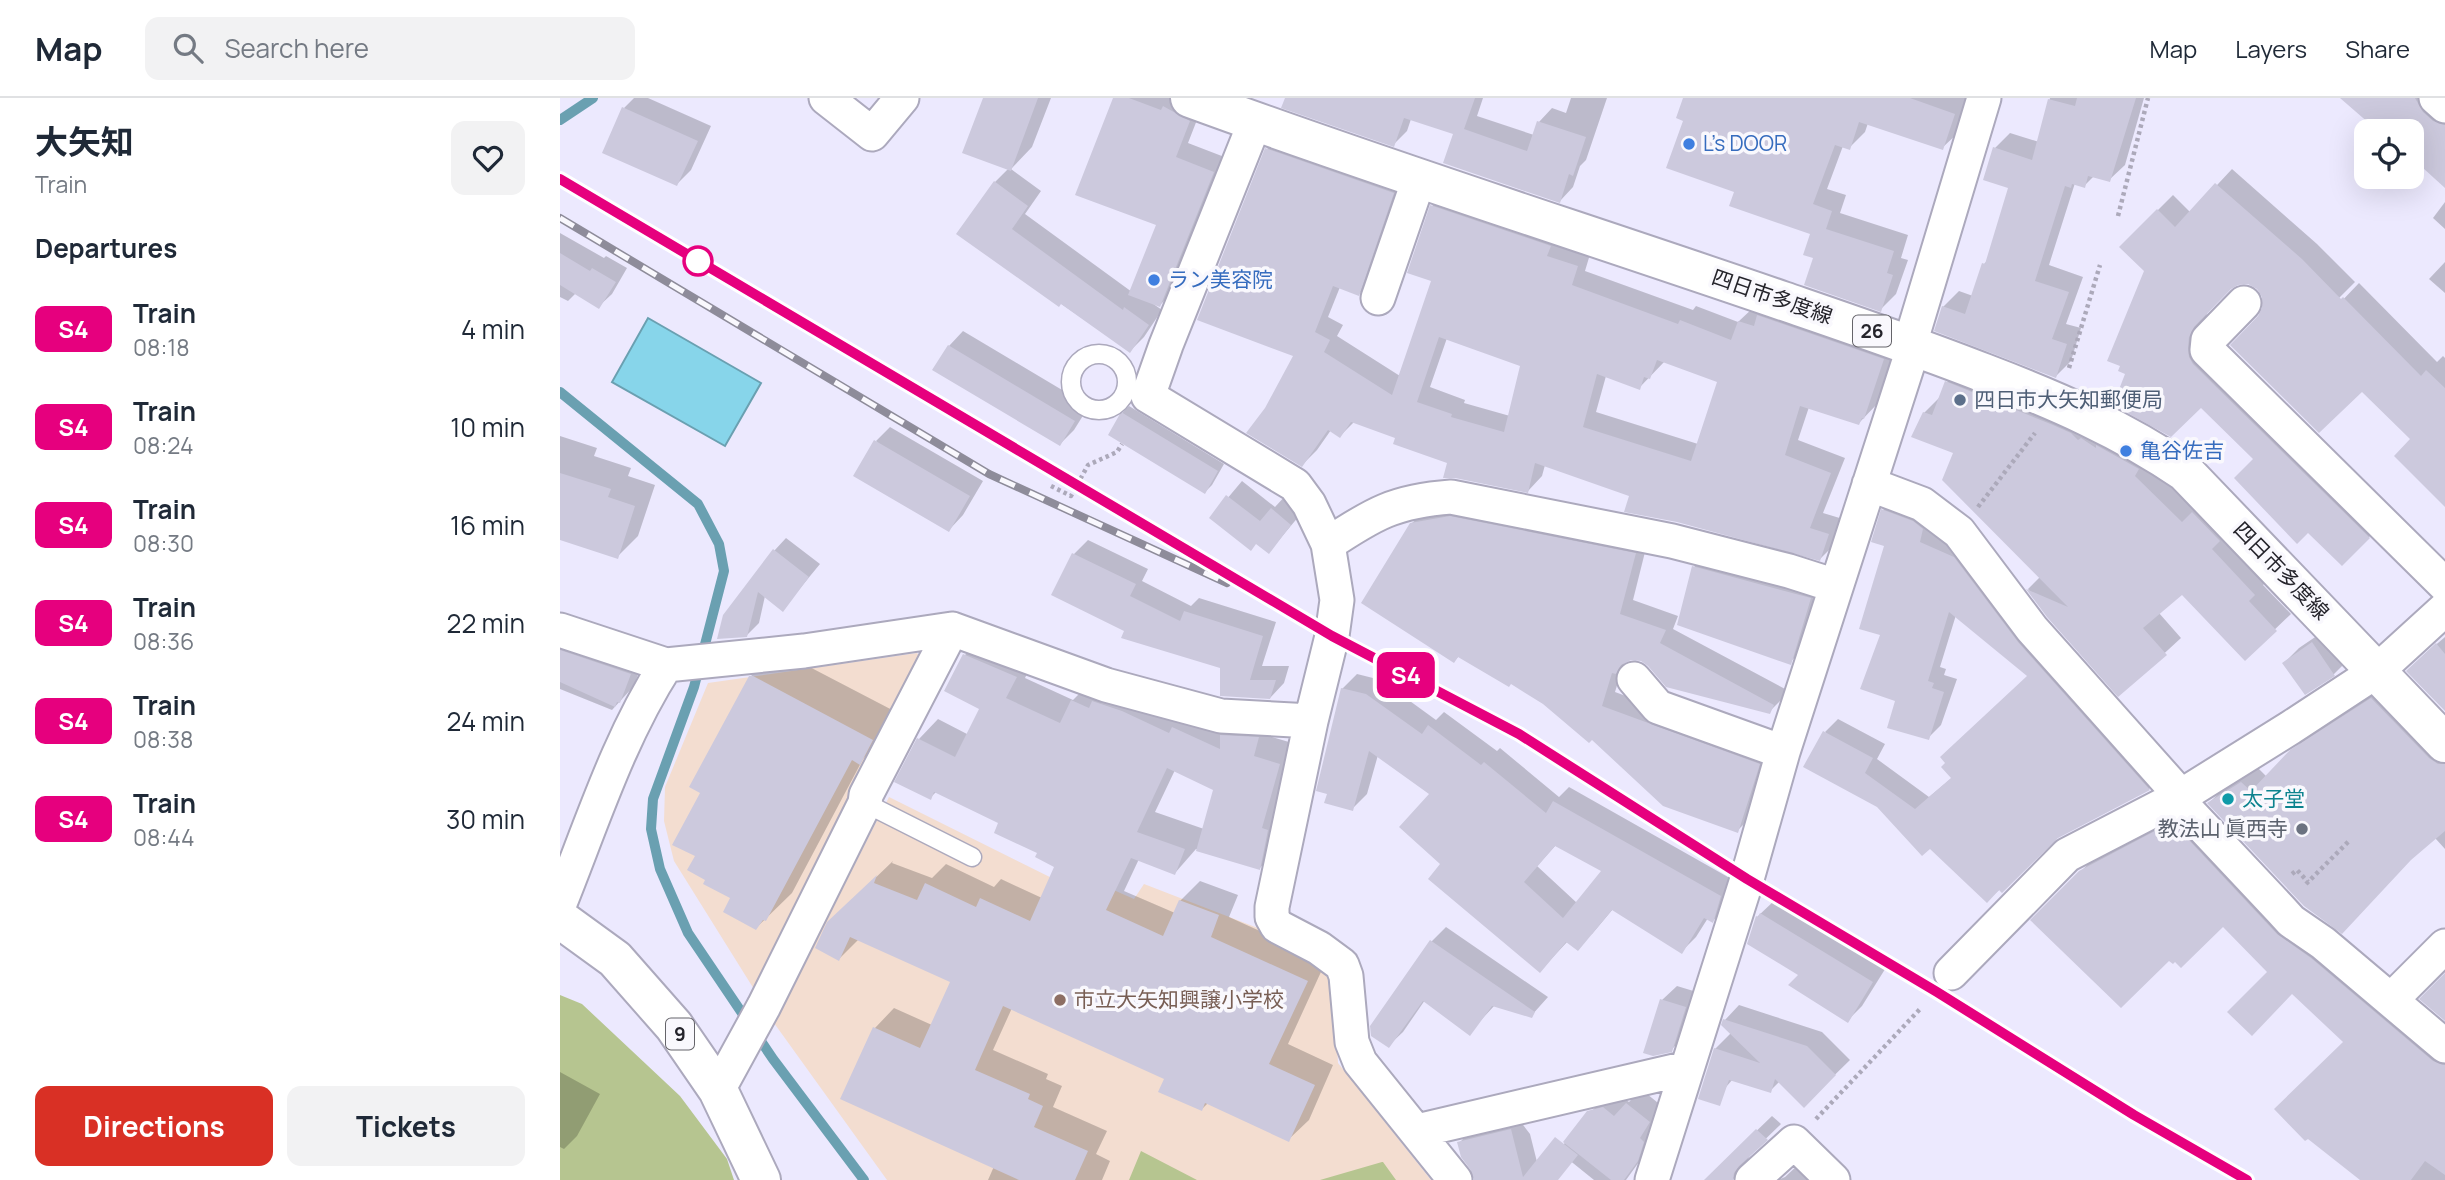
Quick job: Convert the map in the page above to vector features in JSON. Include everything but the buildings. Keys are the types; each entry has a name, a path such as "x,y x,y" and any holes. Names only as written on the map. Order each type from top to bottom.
{"main road":[{"name":"四日市多度線","path":"1190,98 1419,179 1910,344 2059,402 2105,423 2148,446 2185,472 2445,743"},
{"name":"9","path":"560,919 615,959 648,993 674,1026 718,1090 761,1180"}],"street":[{"path":"826,98 872,134 902,98"},
{"path":"1653,1180 1747,879 1783,752 1909,361 1910,344 1984,98"},
{"path":"2436,98 2445,106"},
{"path":"1255,122 1141,390 1295,485 1309,504 1328,544 1337,600 1332,636 1311,721 1272,907 1272,918 1277,926 1319,948 1342,965 1346,976 1352,1042 1360,1062 1455,1180"},
{"path":"1378,298 1419,179"},
{"path":"2245,303 2208,340 2207,350 2445,584"},
{"path":"1869,484 1922,504 1959,532 2032,629 2180,796 2187,810 2291,922 2323,943 2445,1046"},
{"path":"1328,544 1370,516 1426,499 1451,497 1672,541 1789,570 1836,586"},
{"path":"1951,973 2067,855 2180,796 2377,671 2445,609"},
{"path":"560,629 671,665 816,649 952,629 1106,685 1221,716 1311,721"},
{"path":"718,1090 764,1006 865,803 866,794 952,629"},
{"path":"560,903 625,741 648,693 671,665"},
{"path":"1634,679 1658,706 1783,752"},
{"path":"2391,1000 2445,946"},
{"path":"1417,1131 1687,1068"},
{"path":"1752,1180 1794,1142 1833,1180"}],"lane":[{"path":"1100,353 1120,362 1141,390 1108,409 1087,408 1077,401 1070,381 1079,361 1100,353"},
{"path":"1120,362 1127,383 1124,394 1141,390"},
{"path":"865,803 972,858"}],"path":[{"path":"2118,216 2148,98"},
{"path":"1051,486 1071,496 1088,465 1117,452 1122,444"},
{"path":"2306,884 2349,841"},
{"path":"1794,1142 1921,1008"}],"shaded area":[{"path":"917,653 928,667 757,994 674,861 664,821 665,787 708,683"},
{"name":"市立大矢知興譲小学校","path":"889,797 1074,889 1082,876 1134,899 1144,884 1273,934 1333,976 1338,1063 1431,1180 887,1180 774,1023"}],"green space":[{"path":"560,995 582,1004 680,1096 727,1159 734,1180 560,1180"},
{"path":"1141,1151 1197,1180 1129,1180"},
{"path":"1382,1162 1396,1180 1320,1180"}],"water":[{"path":"648,318 761,383 725,446 612,382"}],"waterway":[{"path":"560,120 593,98"},
{"path":"560,392 698,504 719,544 724,571 694,687 653,799 651,829 660,869 688,933 773,1059 864,1180"}],"railway":[{"path":"560,179 1332,636 1519,735 1747,879 1937,992 2134,1115 2247,1180"},
{"path":"560,218 989,474 1227,583"}],"train":[{"name":"S4","path":"560,179 1332,636 1519,734 1747,879 1937,992 2134,1115 2247,1180"}],"place":[{"name":"L's DOOR","path":"1689,144"},
{"name":"ラン美容院","path":"1154,280"},
{"name":"四日市大矢知郵便局","path":"1960,400"},
{"name":"亀谷佐吉","path":"2126,451"},
{"name":"太子堂","path":"2228,799"},
{"name":"教法山 眞西寺","path":"2302,829"},
{"name":"市立大矢知興譲小学校","path":"1060,1000"}]}
